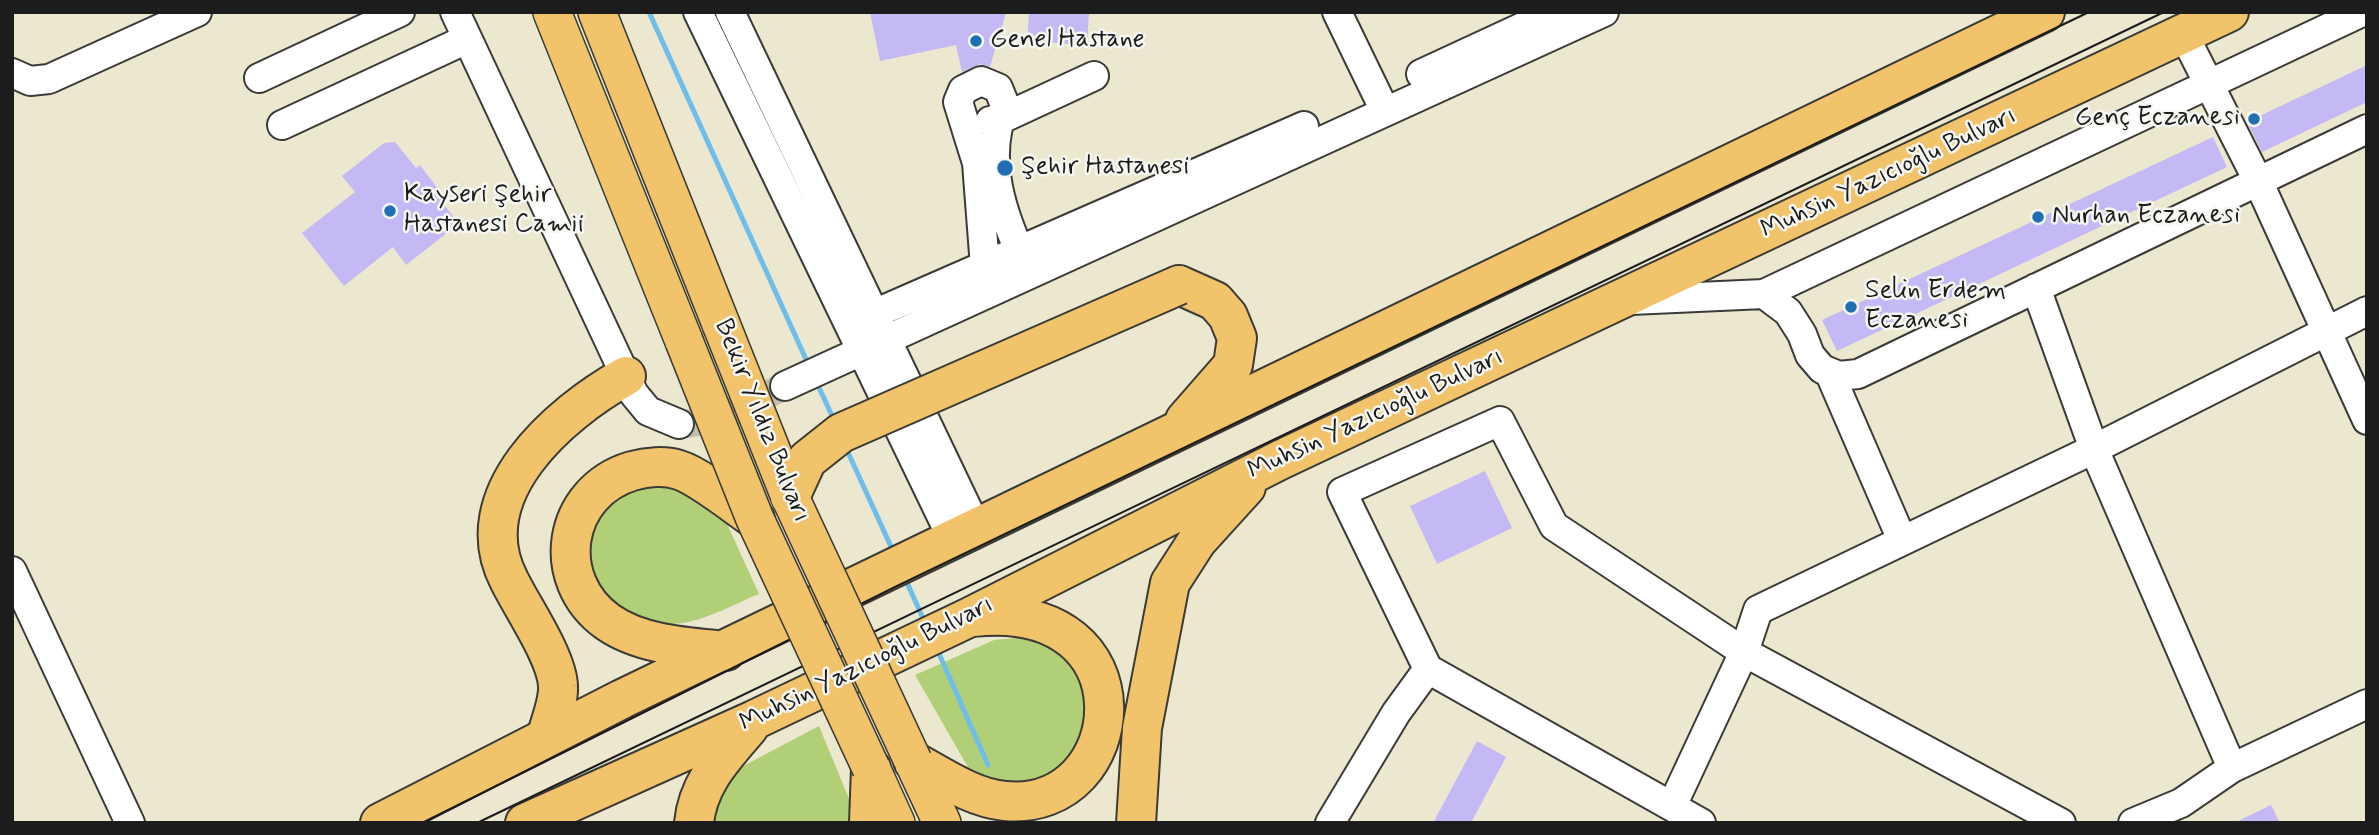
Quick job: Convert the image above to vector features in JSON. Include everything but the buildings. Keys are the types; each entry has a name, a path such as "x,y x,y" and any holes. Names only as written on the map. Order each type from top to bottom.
{"highway":[{"path":"380,823 622,699 726,652 2045,12"},
{"name":"Muhsin Yazıcıoğlu Bulvarı","path":"525,823 754,720 968,618 1280,460 1618,300 2179,24 2229,12"},
{"path":"790,497 807,460 841,433 1179,285 1215,301 1228,316 1237,338 1233,365 1173,433"},
{"path":"546,738 558,686 544,645 502,566 496,540 501,504 526,462 550,432 585,401 625,376"},
{"path":"1136,823 1142,729 1170,583 1198,541 1236,495 1280,460"},
{"path":"726,652 667,645 608,622 587,601 575,577 571,550 573,528 585,502 600,487 626,473 654,467 681,470 755,519"},
{"path":"913,761 976,794 1019,802 1041,797 1065,784 1082,769 1096,747 1105,705 1097,671 1085,650 1067,635 1039,623 1004,616 968,618"},
{"path":"544,645 576,675 622,699"},
{"path":"694,823 701,790 709,776 754,720"},
{"path":"869,823 871,768"}],"main road":[{"name":"Bekir Yıldız Bulvarı","path":"552,12 755,519 896,823"},
{"name":"Bekir Yıldız Bulvarı","path":"597,12 790,497 942,823"}],"street":[{"path":"12,73 30,81 42,81 157,22 197,12"},
{"path":"259,78 400,12"},
{"path":"455,12 634,394 648,411 680,424"},
{"path":"698,12 868,332"},
{"path":"730,12 868,332 952,541"},
{"path":"1337,12 1379,103"},
{"path":"868,332 1379,103 1555,12"},
{"path":"804,378 868,332 985,267 1604,12"},
{"path":"1618,300 1764,294 2362,12"},
{"path":"2179,24 2258,181 2367,421"},
{"path":"282,125 467,39"},
{"path":"966,125 999,120 1094,76"},
{"path":"985,267 977,163 958,102 964,90 981,81 998,88 1005,105 999,120 994,163 1004,217 1020,252"},
{"path":"1830,374 1857,374 2367,129"},
{"path":"2036,288 2094,449 2232,768"},
{"path":"1764,294 1788,312 1802,334 1810,355 1830,374 1902,540"},
{"path":"1672,806 1744,652 1758,610 2094,449 2367,311"},
{"path":"1702,823 1428,669 1342,492 1500,421 1554,526 1744,652 2061,823"},
{"path":"12,571 130,823"},
{"path":"1330,823 1396,713 1428,669"},
{"path":"2133,823 2180,803 2232,768 2367,704"}],"green space":[{"path":"657,478 723,515 759,594 703,618 668,624 631,614 616,604 603,590 595,575 591,557 591,539 601,512 614,497"},
{"path":"1038,636 1087,672 1083,752 1027,787 973,776 915,675 994,640"},
{"path":"819,726 859,823 715,823 720,798 745,765"}],"waterway":[{"path":"649,12 809,366"},
{"path":"816,381 834,420"},
{"path":"846,448 893,551"},
{"path":"904,576 926,625"},
{"path":"937,649 988,765"}],"tunnel":[{"path":"679,424 720,416 785,386"}],"tram line":[{"path":"422,823 895,587 2089,12"},
{"path":"477,823 1741,213 2164,12"}],"place":[{"name":"Genel Hastane","path":"976,41"},
{"name":"Genç Eczanesi","path":"2254,119"},
{"name":"Şehir Hastanesi","path":"1005,168"},
{"name":"Kayseri Şehir Hastanesi Camii","path":"390,211"},
{"name":"Nurhan Eczanesi","path":"2038,217"},
{"name":"Selin Erdem Eczanesi","path":"1851,307"}]}
